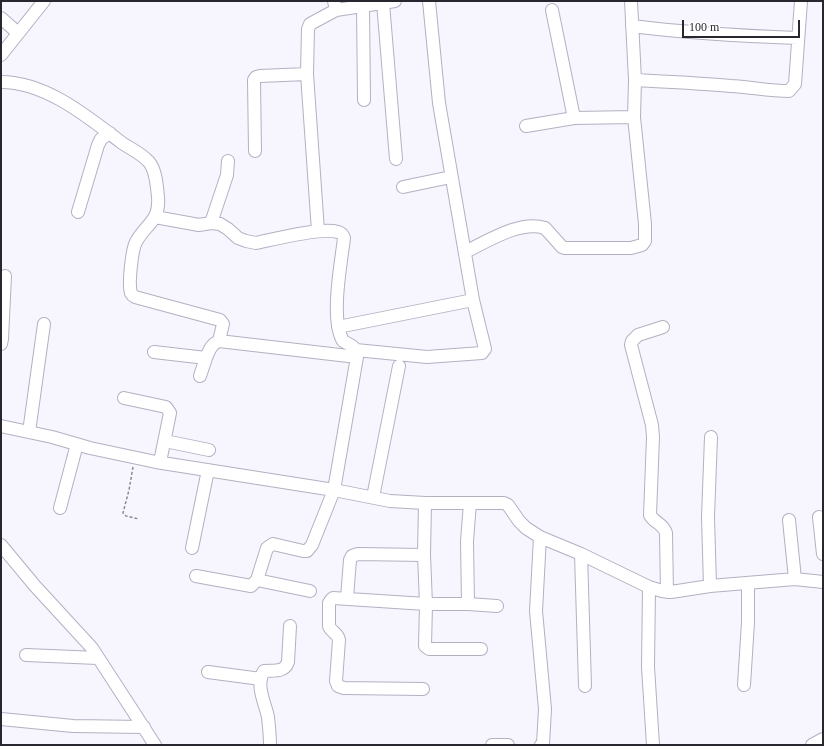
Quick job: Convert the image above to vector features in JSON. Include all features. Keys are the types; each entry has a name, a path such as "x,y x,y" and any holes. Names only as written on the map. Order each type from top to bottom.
{"street":[{"path":"1,55 44,1"},
{"path":"200,376 211,346 219,341 342,356 357,354 427,356 482,353 485,349 473,300 439,103 429,1"},
{"path":"465,252 512,229 527,226 545,228 562,247 565,248 631,248 642,245 645,241 645,224 634,117 635,80 631,1"},
{"path":"635,80 715,84 775,91 789,91 795,84 801,1"},
{"path":"318,231 307,74 308,29 310,24 335,6 363,6 389,2 396,159"},
{"path":"363,6 364,100"},
{"path":"552,10 574,118"},
{"path":"1,18 18,33"},
{"path":"632,26 679,31 798,38"},
{"path":"255,151 254,80 256,78 307,74"},
{"path":"1,82 12,82 34,88 74,107 126,146 140,153 149,162 153,168 158,198 158,209 155,218 144,229 135,242 132,253 130,288 132,294 135,297 220,320 223,324 219,341"},
{"path":"526,126 574,118 634,117"},
{"path":"78,212 98,145 101,139 110,133"},
{"path":"212,223 226,175 228,161"},
{"path":"403,187 452,177"},
{"path":"155,218 199,225 212,223 220,224 238,238 256,243 318,231 339,232 344,235 337,308 338,327 343,341 353,347 357,354 334,490 310,549 303,551 273,544 269,545 256,580 251,586 196,576"},
{"path":"1,344 5,276"},
{"path":"338,327 473,300"},
{"path":"29,432 44,324"},
{"path":"663,327 638,335 632,341 631,345 654,437 650,514 652,519 664,527 666,533 667,592"},
{"path":"154,352 206,358"},
{"path":"374,497 399,366"},
{"path":"124,398 166,407 169,410 170,413 160,462"},
{"path":"1,426 134,457 334,490 390,501 425,503 504,503 508,505 526,528 540,537 581,554 649,587 667,592 710,586 795,579 823,582"},
{"path":"710,586 708,517 711,437"},
{"path":"165,441 210,450"},
{"path":"60,508 76,444"},
{"path":"192,548 208,470"},
{"path":"425,503 425,646 429,649 481,649"},
{"path":"468,604 467,541 470,503"},
{"path":"819,517 823,554"},
{"path":"789,520 795,579"},
{"path":"540,537 536,611 545,709 544,737 543,744 541,745"},
{"path":"1,546 92,648 155,745"},
{"path":"347,598 350,560 352,556 358,554 424,555"},
{"path":"581,554 585,686"},
{"path":"256,580 310,591"},
{"path":"744,685 748,622 748,584"},
{"path":"649,587 648,667 653,745"},
{"path":"423,689 344,688 338,686 336,681 339,640 329,626 329,603 331,600 333,598 347,598 426,604 497,606"},
{"path":"270,745 268,716 263,699 261,679 264,671 283,670 286,668 288,662 290,626"},
{"path":"26,655 98,658"},
{"path":"208,672 261,679"},
{"path":"1,719 73,726 144,727"},
{"path":"812,745 823,739"},
{"path":"492,745 508,745"}],"path":[{"path":"134,457 129,490 123,514 139,519"}]}
